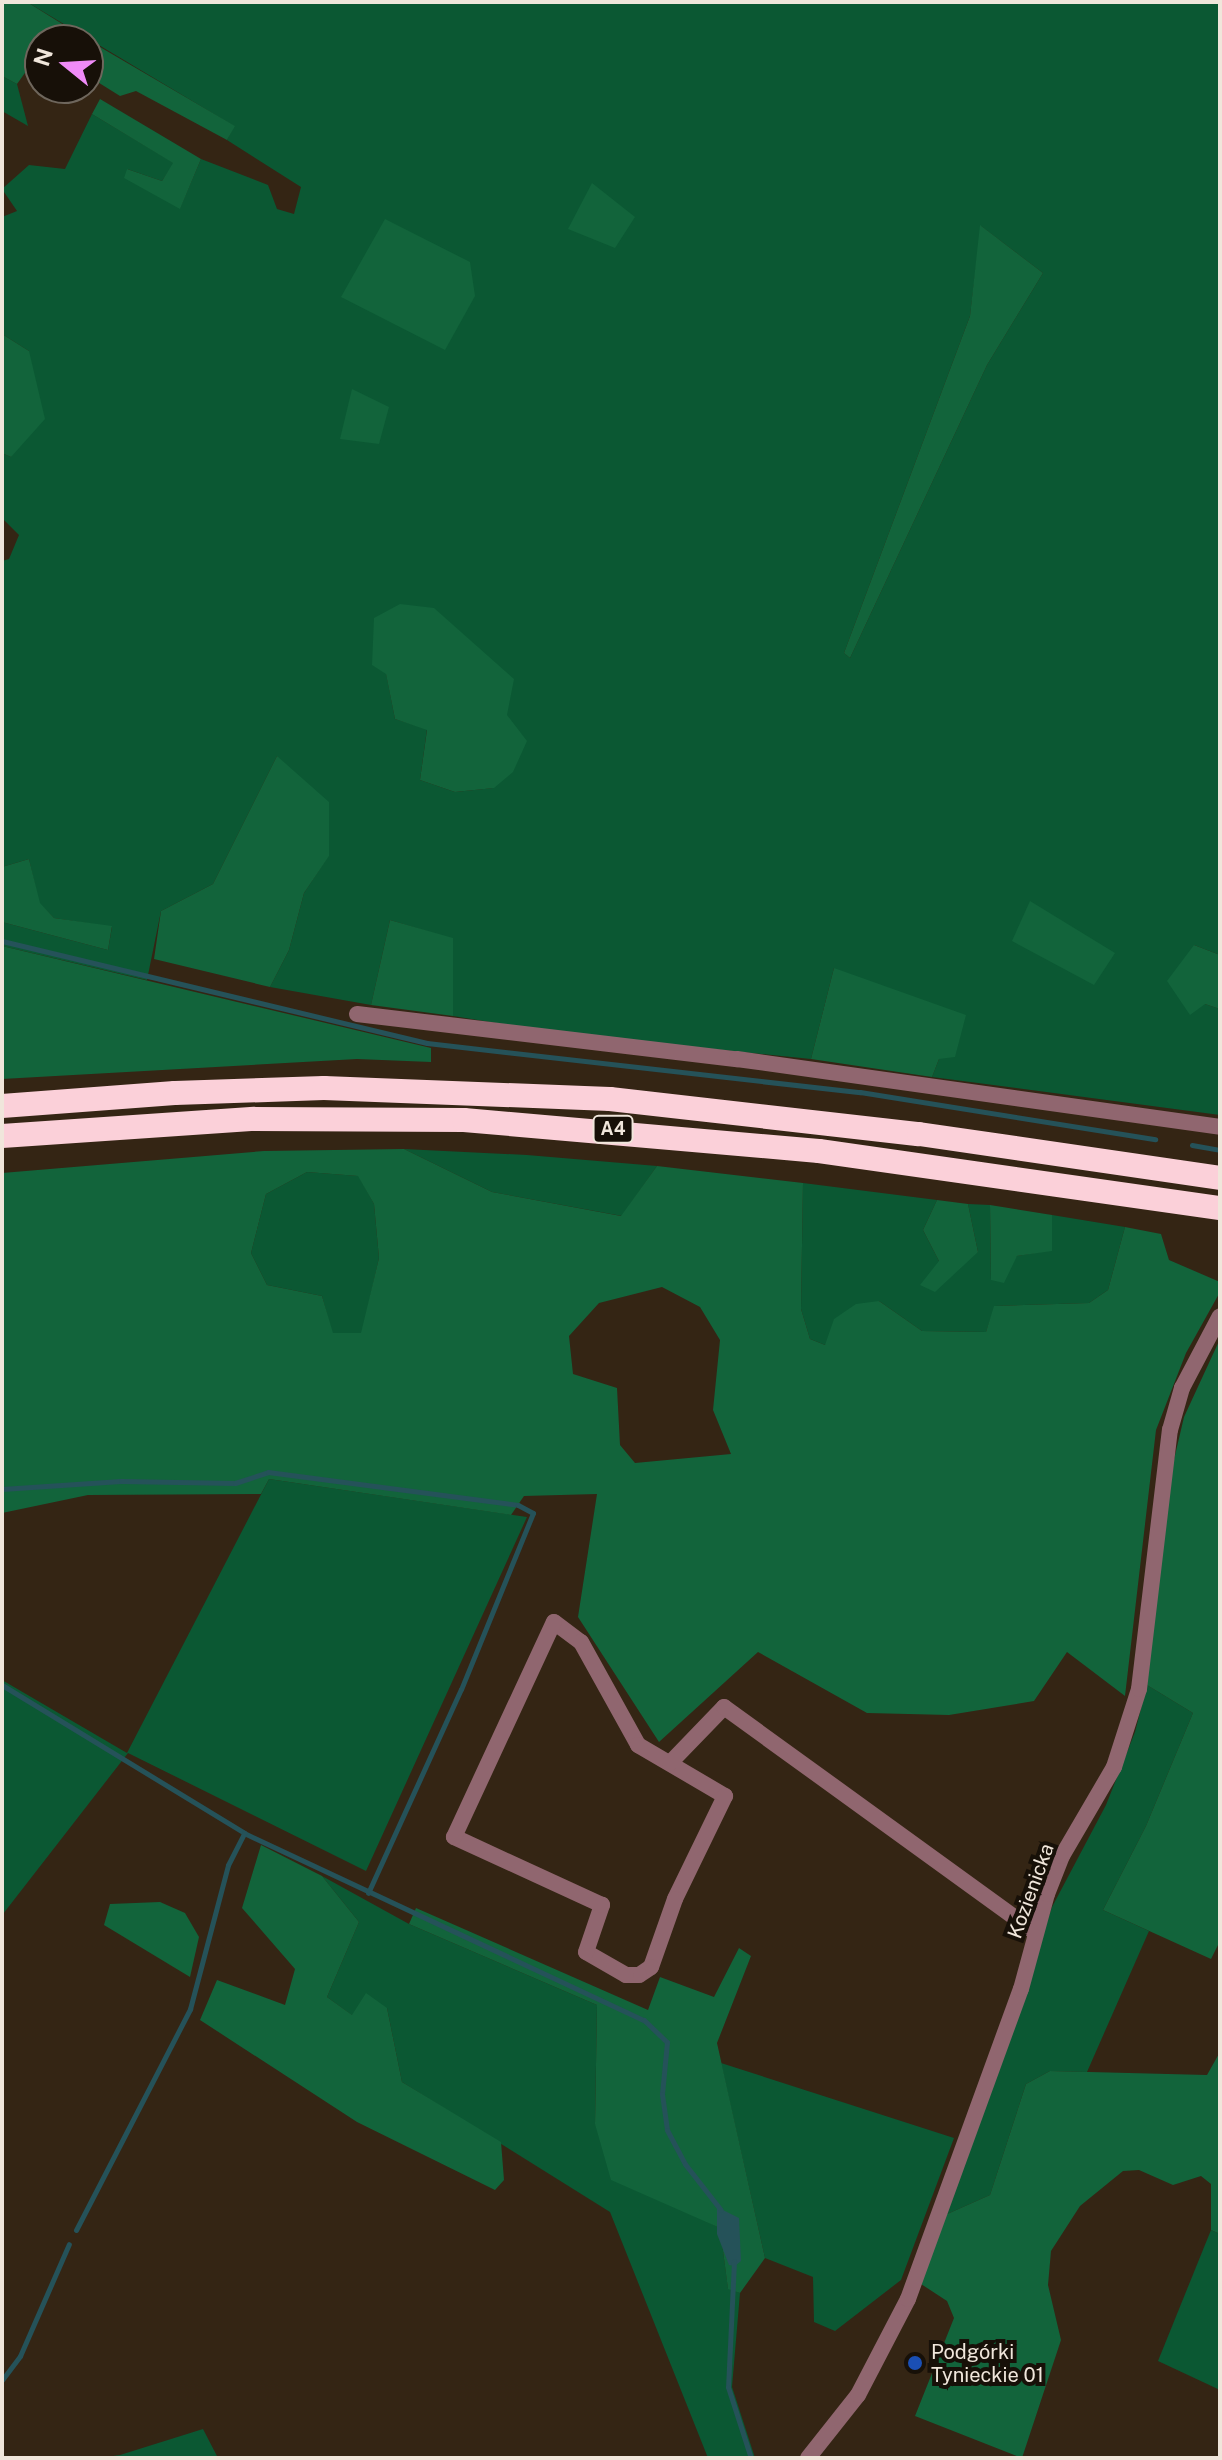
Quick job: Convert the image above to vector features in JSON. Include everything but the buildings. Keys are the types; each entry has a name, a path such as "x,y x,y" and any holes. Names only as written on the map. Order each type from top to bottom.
{"highway":[{"name":"A4","path":"2,1106 175,1093 324,1088 595,1098 919,1134 1220,1178"},
{"name":"A4","path":"2,1136 240,1120 464,1120 804,1149 1220,1208"}],"street":[{"path":"357,1014 737,1059 1220,1127"},
{"name":"Kozienicka","path":"808,2458 858,2395 908,2299 1021,1989 1035,1932 1062,1856 1114,1767 1139,1689 1170,1430 1182,1388 1220,1316"},
{"path":"554,1622 581,1642 638,1745 670,1763 725,1796 675,1899 651,1967 639,1975 626,1975 586,1952 602,1905 454,1837 554,1622"},
{"path":"670,1763 724,1707 1035,1932"}],"green space":[{"path":"2,2 27,2 62,24 24,24 24,74 17,84 2,76"},
{"path":"27,2 1220,2 1220,955 1194,945 1205,1004 1220,1009 1220,1115 932,1077 939,1059 834,968 811,1059 565,1034 453,1016 453,939 390,920 371,1005 270,987 289,950 304,893 329,855 277,756 213,884 161,911 147,980 2,946 2,922 108,950 112,927 54,918 39,903 29,859 2,867 2,561 9,559 19,535 2,518 2,453 11,457 29,351 2,334 2,217 17,211 2,189 29,165 65,169 92,114 174,163 162,181 127,169 180,208 201,159 268,185 277,209 294,214 301,187 227,140 234,126 104,48 104,24 64,24","holes":["981,226 1043,273 987,365 850,658 844,653 970,316","386,673 493,788 455,792 420,780 427,729 395,719"]},
{"path":"104,49 235,126 227,140 136,91 120,96 104,86"},
{"path":"2,76 17,84 28,126 2,111"},
{"path":"104,101 201,159 180,209 124,178 127,169 162,181 173,163 92,114 97,104 104,104"},
{"path":"592,183 635,217 615,248 568,229"},
{"path":"385,219 470,262 475,296 445,350 341,297"},
{"path":"980,225 1043,273 987,365 850,658 844,653 970,316"},
{"path":"2,334 29,351 45,419 11,457 2,453"},
{"path":"352,389 389,407 379,444 340,439"},
{"path":"400,604 434,608 514,679 507,715 527,741 513,772 494,788 455,792 420,780 427,730 395,719 386,674 372,665 374,618"},
{"path":"277,756 329,802 329,856 304,893 289,950 270,987 154,959 161,911 213,884"},
{"path":"29,859 40,903 54,918 112,926 108,950 2,922 2,867"},
{"path":"1030,901 1115,953 1094,985 1012,941"},
{"path":"390,920 453,938 453,1016 371,1005"},
{"path":"1194,945 1220,955 1220,1009 1205,1004 1190,1015 1167,981"},
{"path":"2,946 431,1048 431,1062 357,1059 2,1079"},
{"path":"834,968 966,1015 955,1057 939,1059 932,1077 811,1059"},
{"path":"404,1149 657,1166 622,1216 492,1192"},
{"path":"404,1149 492,1192 621,1216 657,1166 803,1183 801,1309 810,1339 825,1345 834,1319 856,1304 879,1301 922,1331 986,1332 994,1306 1089,1303 1108,1290 1125,1227 1161,1234 1169,1260 1220,1282 1220,1292 1186,1353 1156,1430 1125,1696 1067,1652 1034,1701 949,1715 867,1713 758,1652 659,1742 578,1617 597,1494 524,1496 511,1515 269,1479 261,1494 88,1495 2,1513 2,1173 264,1151","holes":["307,1172 358,1176 374,1204 379,1258 361,1333 333,1333 322,1296 267,1285 251,1253 266,1194","662,1287 700,1307 720,1340 713,1410 731,1454 635,1463 620,1445 617,1388 573,1374 569,1336 599,1303"]},
{"path":"307,1172 359,1176 374,1204 379,1258 362,1333 332,1333 322,1296 267,1285 251,1253 266,1194"},
{"path":"803,1183 937,1200 923,1230 939,1261 978,1252 968,1204 990,1205 991,1280 1017,1256 1052,1250 1052,1215 1125,1227 1108,1290 1089,1303 995,1306 986,1332 922,1331 879,1301 825,1345 810,1339 801,1309"},
{"path":"937,1200 968,1204 978,1252 935,1292 920,1285 939,1261 923,1230"},
{"path":"990,1205 1052,1215 1052,1251 1017,1256 1004,1283 991,1280"},
{"path":"1220,1339 1220,1941 1211,1959 1103,1910 1146,1826 1193,1713 1147,1685 1168,1485 1184,1417"},
{"path":"269,1479 527,1517 366,1871 128,1753 3,1914 2,1680 127,1753"},
{"path":"1147,1685 1193,1713 1146,1826 1103,1910 1149,1931 1087,2072 1050,2071 1026,2084 990,2195 945,2215 1052,1907 1106,1805 1135,1732"},
{"path":"261,1845 322,1876 359,1922 327,1997 352,2015 366,1993 387,2008 402,2082 501,2142 504,2180 495,2190 357,2122 200,2020 217,1980 285,2005 295,1969 242,1908"},
{"path":"322,1876 409,1924 597,2005 595,2124 676,2206 720,2228 728,2288 740,2293 732,2387 755,2458 708,2458 610,2212 402,2082 387,2008 353,2016 327,1997 359,1922"},
{"path":"160,1902 185,1913 199,1937 190,1977 104,1925 110,1904"},
{"path":"416,1908 648,2010 660,1977 714,1997 739,1948 751,1956 717,2043 765,2258 740,2293 728,2289 720,2228 611,2180 595,2124 597,2005 409,1924"},
{"path":"1220,2052 1220,2234 1211,2230 1211,2184 1201,2176 1173,2185 1139,2170 1123,2171 1080,2206 1051,2251 1048,2285 1061,2340 1022,2458 915,2416 954,2318 947,2301 921,2284 945,2215 990,2195 1026,2084 1050,2071 1207,2075"},
{"path":"721,2063 954,2138 901,2280 835,2331 814,2322 813,2277 765,2258"},
{"path":"1211,2230 1220,2234 1220,2390 1158,2361"},
{"path":"203,2429 218,2458 99,2458 120,2455"}],"water":[{"path":"717,2207 739,2218 741,2261 735,2266 729,2265 717,2234"}],"waterway":[{"path":"2,941 427,1043 860,1092 1155,1139"},
{"path":"1192,1145 1220,1150"},
{"path":"2,1489 121,1481 235,1483 268,1472 518,1505 533,1513 461,1689 368,1893"},
{"path":"2,1685 244,1833 644,2020 667,2042 662,2094 667,2130 685,2164 721,2210"},
{"path":"76,2230 190,2009 228,1865 244,1833"},
{"path":"2,2380 20,2356 69,2244"},
{"path":"734,2261 728,2387 751,2458"}],"place":[{"name":"Podgórki Tynieckie 01","path":"915,2363"}]}
